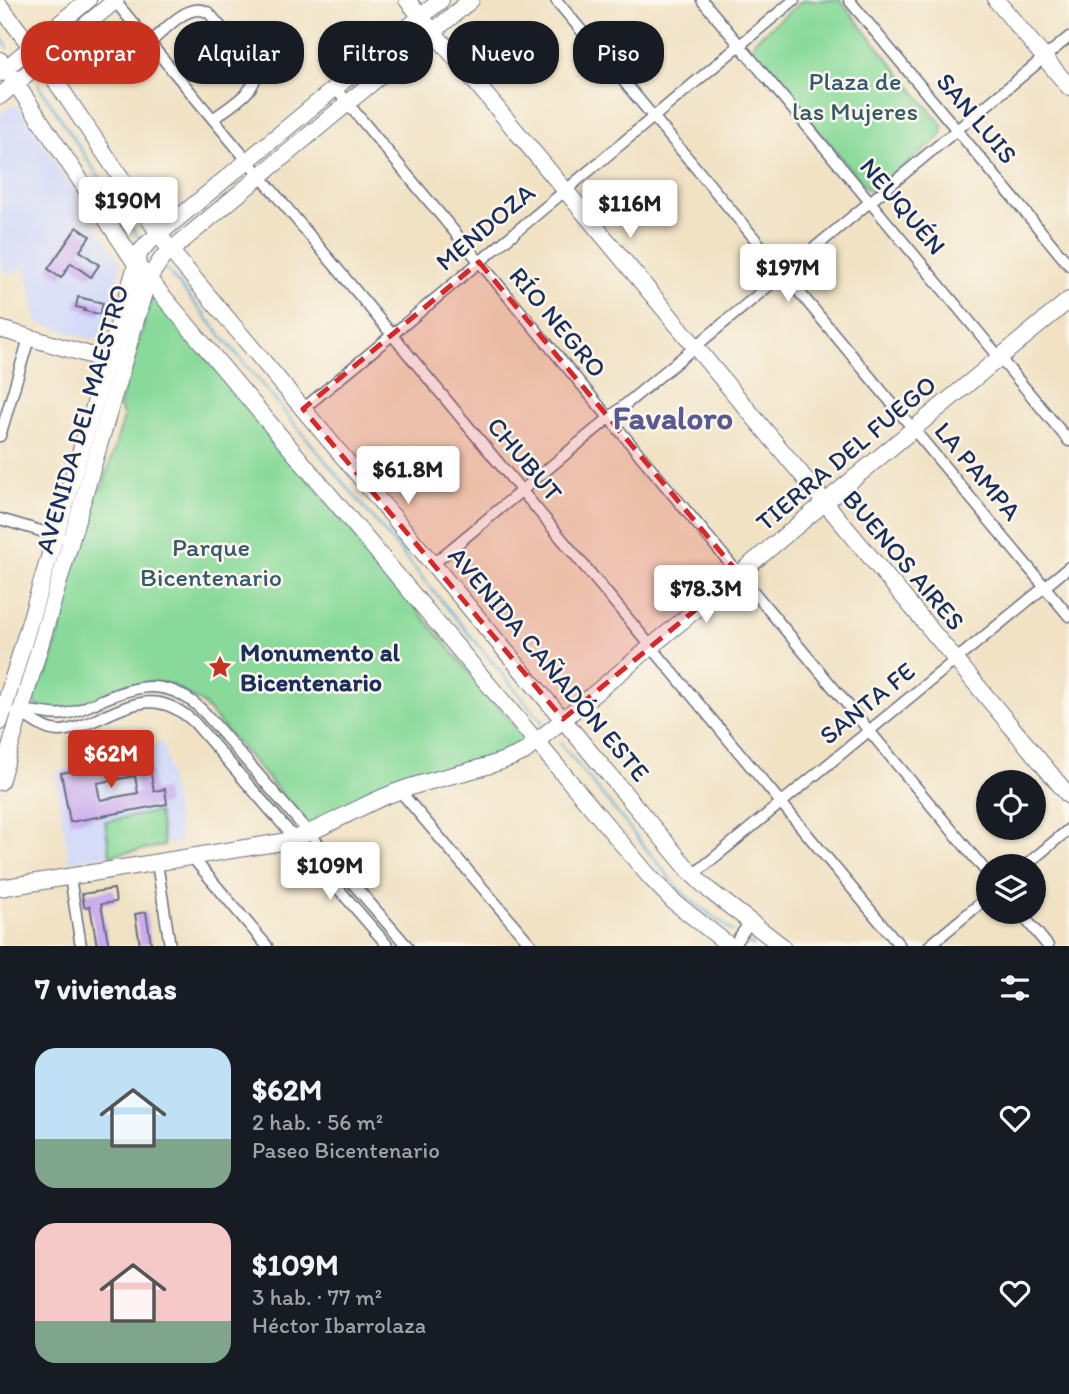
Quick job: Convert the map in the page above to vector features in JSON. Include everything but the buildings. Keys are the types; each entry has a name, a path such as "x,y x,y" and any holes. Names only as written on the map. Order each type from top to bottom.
{"street":[{"path":"63,21 88,0"},
{"path":"90,21 115,0"},
{"name":"CHUBUT","path":"115,0 132,21"},
{"name":"BUENOS AIRES","path":"407,0 424,21"},
{"name":"AVENIDA DEL MAESTRO","path":"0,782 64,538 115,363 136,264 143,247 441,0"},
{"name":"AVENIDA DEL MAESTRO","path":"433,32 471,0"},
{"name":"LA PAMPA","path":"556,0 1069,616"},
{"name":"NEUQUÉN","path":"702,0 1069,441"},
{"name":"MENDOZA","path":"303,409 794,0"},
{"name":"SAN LUIS","path":"849,0 1069,265"},
{"path":"996,0 1069,87"},
{"name":"AVENIDA CAÑADÓN ESTE","path":"0,6 21,34"},
{"path":"160,35 188,11 202,9 209,13 253,65 257,74 253,86 213,119"},
{"name":"BUENOS AIRES","path":"433,32 1069,796"},
{"path":"433,564 1069,37"},
{"path":"21,54 2,67 16,83 136,264 537,743 660,889 687,914 725,945 750,922"},
{"name":"CHUBUT","path":"160,55 900,946"},
{"path":"0,96 21,79"},
{"name":"AVENIDA CAÑADÓN ESTE","path":"57,84 170,250 693,875 782,946"},
{"name":"AVENIDA DEL MAESTRO","path":"115,363 148,279 158,262 370,84"},
{"name":"RÍO NEGRO","path":"335,88 976,859"},
{"name":"TIERRA DEL FUEGO","path":"0,888 303,836 399,790 524,752 1069,300"},
{"path":"0,329 115,363"},
{"path":"0,436 29,338"},
{"path":"0,519 64,538"},
{"name":"AVENIDA DEL MAESTRO","path":"1,712 64,538"},
{"name":"SANTA FE","path":"693,875 1069,567"},
{"path":"1,712 20,713 33,710 65,714 139,687 163,687 187,696 205,713 388,946"},
{"path":"20,713 40,726 60,731 80,726 133,703 155,701 176,708 194,722 407,946"},
{"path":"399,790 532,946"},
{"path":"1039,854 1069,829"},
{"path":"192,857 267,946"},
{"path":"157,863 170,946"},
{"path":"70,877 81,946"},
{"path":"929,946 976,907"},
{"path":"1030,924 1048,946"},
{"path":"255,932 258,946"}],"highlighted area":[{"path":"479,262 739,574 563,719 303,409"}],"shaded area":[{"path":"11,106 19,107 121,263 101,335 93,340 38,323 24,265 10,276 0,264 0,115"},
{"path":"164,743 181,843 69,861 55,771 101,763 100,753"}],"green space":[{"name":"Plaza de las Mujeres","path":"803,0 840,0 943,126 940,137 875,190 866,188 752,50 754,41"},
{"name":"Parque Bicentenario","path":"156,297 526,740 525,743 509,752 403,780 311,824 306,822 203,704 172,685 146,682 78,706 50,709 37,706 34,697 43,669 47,676 67,607 64,598 94,492 103,486 124,417 119,407 151,299"},
{"path":"158,812 164,846 110,855 105,821"}],"waterway":[{"path":"0,36 8,47"},
{"path":"38,84 139,238"},
{"path":"166,269 543,723"},
{"path":"560,743 679,889 732,931"},
{"path":"747,942 753,946"}],"place":[{"name":"Monumento al Bicentenario","path":"220,667"}],"district":[{"name":"Favaloro","path":"673,417"}]}
